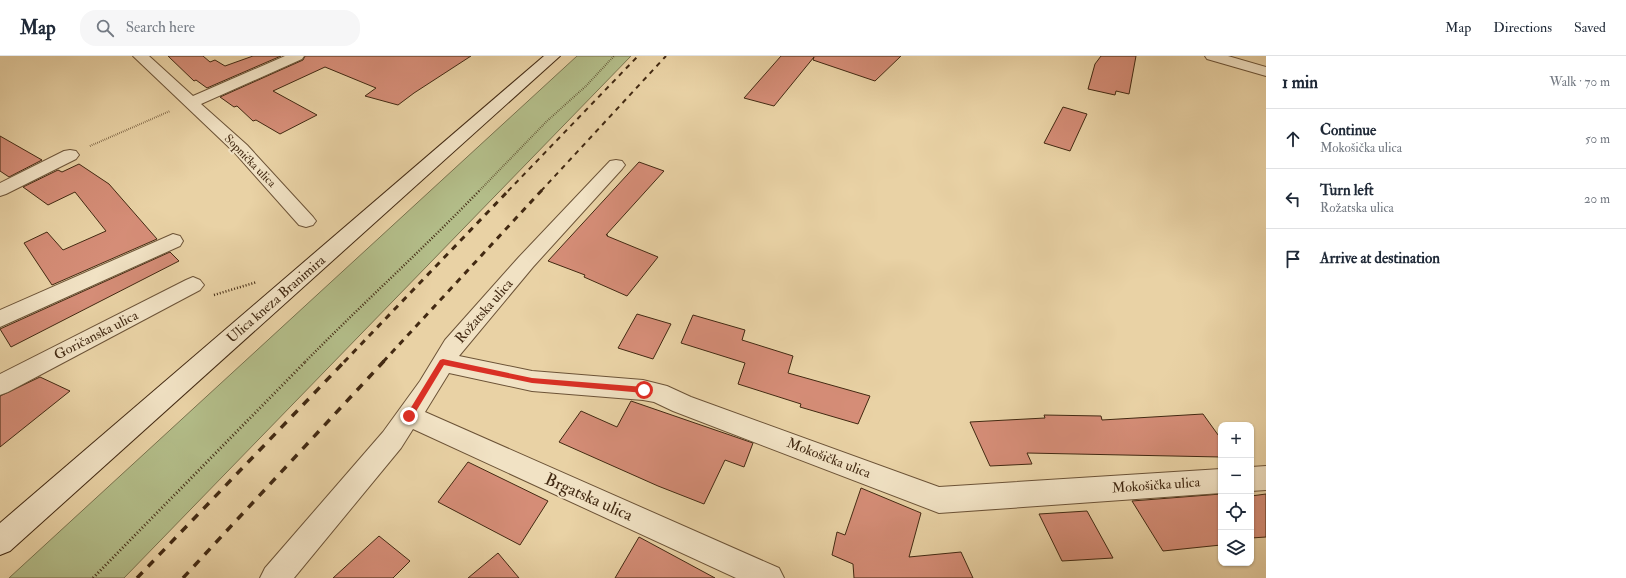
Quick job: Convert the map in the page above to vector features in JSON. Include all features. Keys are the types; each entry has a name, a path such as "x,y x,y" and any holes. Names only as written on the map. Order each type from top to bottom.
{"street":[{"name":"Sopnička ulica","path":"140,56 192,102 241,149 306,221"},
{"path":"192,102 297,56"},
{"name":"Ulica kneza Branimira","path":"0,541 553,56"},
{"path":"1212,56 1266,72"},
{"path":"0,190 70,155"},
{"name":"Rožatska ulica","path":"275,578 392,440 454,346 526,262 616,165"},
{"path":"0,319 173,241"},
{"name":"Goričanska ulica","path":"0,385 187,288"},
{"name":"Mokošička ulica","path":"443,362 532,380 644,390 658,393 682,404 939,500 1218,481"},
{"name":"Brgatska ulica","path":"409,416 768,578"},
{"path":"1254,479 1266,478"}],"path":[{"path":"93,578 335,330 438,234 547,121 586,86 614,56"},
{"path":"70,155 131,127 192,102"},
{"path":"187,288 194,297 209,296 227,292 259,281"}],"green space":[{"path":"577,56 631,56 124,578 9,578"}],"building":[{"path":"168,56 203,56 210,62 215,60 225,66 253,56 281,56 207,88 196,80 194,81"},
{"path":"305,56 471,56 398,105 365,96 376,88 325,67 273,91 317,115 280,134 256,120 253,121 237,106 234,107 220,97 303,60"},
{"path":"781,56 901,56 875,81 813,60 814,57 774,106 744,98"},
{"path":"1101,56 1136,56 1129,94 1116,91 1115,95 1088,89 1095,64"},
{"path":"1063,107 1087,114 1070,151 1044,143"},
{"path":"0,136 42,160 9,177 0,171"},
{"path":"639,162 664,171 606,235 658,257 627,296 584,277 585,275 548,261"},
{"path":"79,164 109,184 157,239 52,285 24,243 47,232 63,250 106,231 75,192 48,205 23,187 58,170 62,172"},
{"path":"170,252 179,261 11,347 0,329"},
{"path":"637,314 671,324 653,359 618,348"},
{"path":"693,315 745,330 742,340 793,356 788,373 870,396 858,424 800,407 801,404 738,384 745,363 681,343"},
{"path":"40,377 70,391 0,447 0,396"},
{"path":"631,401 753,443 744,467 725,460 704,504 658,486 559,442 581,411 617,427"},
{"path":"1203,414 1218,435 1218,457 1027,453 1032,464 990,466 970,422 1045,418 1044,415 1101,416 1102,420"},
{"path":"468,462 548,501 520,545 438,502"},
{"path":"861,488 921,513 909,557 961,552 973,578 854,578 853,564 832,555 837,532 845,535"},
{"path":"1218,494 1218,545 1163,551 1132,501"},
{"path":"1266,494 1266,537 1254,538 1254,496"},
{"path":"1087,511 1113,558 1062,561 1039,514"},
{"path":"379,536 410,561 393,578 333,578"},
{"path":"639,537 715,578 615,578"},
{"path":"498,553 519,578 468,578"}],"railway":[{"path":"508,191 638,56"},
{"path":"541,191 666,56"},
{"path":"344,362 509,190"},
{"path":"383,362 542,190"},
{"path":"137,578 345,361"},
{"path":"183,578 384,361"}],"route":[{"path":"409,416 443,362 532,380 644,390"}]}
